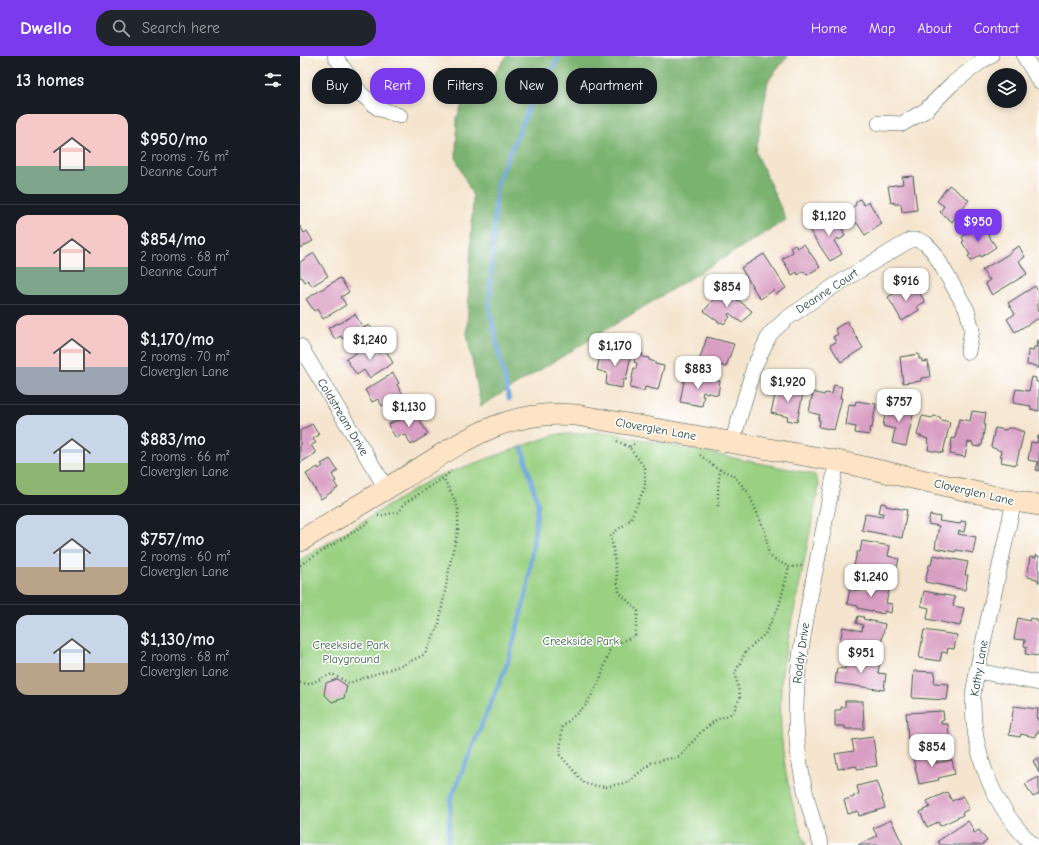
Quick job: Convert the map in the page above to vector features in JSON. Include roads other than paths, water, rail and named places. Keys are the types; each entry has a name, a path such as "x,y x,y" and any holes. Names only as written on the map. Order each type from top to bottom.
{"street":[{"path":"335,56 361,94 378,108 400,116"},
{"path":"879,123 902,124 926,110 952,84 983,60 991,56"},
{"path":"1024,56 1039,81"},
{"name":"Deanne Court","path":"732,442 754,367 770,334 786,319 828,290 910,240 925,243 933,251 967,310 972,330 968,352"},
{"name":"Coldstream Drive","path":"300,346 386,488"},
{"name":"Cloverglen Lane","path":"300,541 470,438 496,426 522,417 549,414 576,415 837,461 1014,501 1039,505"},
{"name":"Roddy Drive","path":"821,845 808,804 802,773 796,722 797,672 837,461"},
{"name":"Kathy Lane","path":"1014,501 977,671 973,697 977,748 990,783 1005,812 1020,833 1032,845"},
{"path":"977,671 1039,683"}],"waterway":[{"path":"509,399 489,307 497,183 532,101 560,56"},
{"path":"448,845 451,798 508,662 527,591 538,504 522,448"}],"park label":[{"name":"Creekside Park","path":"581,641"},
{"name":"Creekside Park Playground","path":"351,652"}]}
